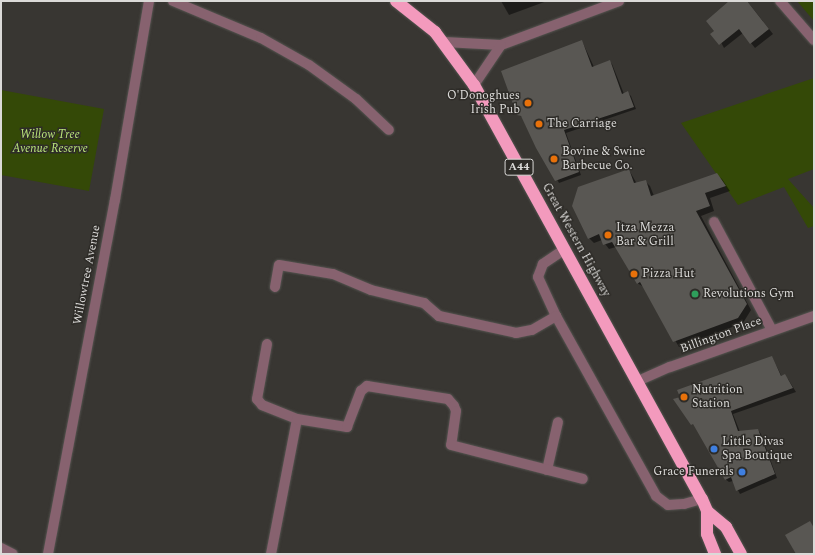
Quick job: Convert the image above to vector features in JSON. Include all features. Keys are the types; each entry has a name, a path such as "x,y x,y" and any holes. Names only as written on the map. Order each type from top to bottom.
{"highway":[{"name":"Great Western Highway","path":"396,1 423,20 444,42 474,85 702,499 707,511 707,534 715,554"},
{"name":"Great Western Highway","path":"707,511 726,527 740,554"}],"street":[{"name":"Willowtree Avenue","path":"48,554 113,208 149,1"},
{"path":"173,1 261,38 315,70 356,99 389,130"},
{"path":"444,42 501,45 620,1"},
{"path":"780,1 814,40"},
{"path":"474,85 501,45"},
{"path":"714,222 772,330"},
{"path":"565,249 543,264 538,276 556,316 656,496 668,505 684,504 702,499"},
{"path":"275,287 279,264 333,274 371,290 424,303 438,316 516,333 532,330 556,316"},
{"name":"Billington Place","path":"638,381 772,330 814,316"},
{"path":"267,344 257,399 262,405 298,419 347,427 361,391 367,386 448,399 456,411 450,445 583,479"},
{"path":"271,554 298,419"},
{"path":"547,470 558,422"},
{"path":"1,548 13,554"}],"green space":[{"path":"797,1 814,1 814,21"},
{"path":"814,78 814,169 788,179 814,208 814,226 808,228 784,187 738,205 681,123"},
{"name":"Willow Tree Avenue Reserve","path":"1,90 104,109 89,191 1,175"}],"building":[{"path":"729,1 747,1 769,29 750,44 739,29 719,45 710,34 714,31 706,21"},
{"path":"582,40 592,67 610,60 622,94 628,91 634,107 564,130 579,172 555,181 536,148 521,116 517,115 501,71"},
{"path":"629,169 634,183 646,180 651,196 717,173 726,186 705,193 710,206 696,211 747,304 738,318 673,342 640,282 637,284 612,242 603,245 599,234 588,239 572,206 578,187"},
{"path":"772,356 781,376 785,374 793,388 731,411 738,431 758,429 775,474 736,491 731,477 725,480 693,424 691,425 673,399 680,397 677,390"},
{"path":"810,521 814,528 814,554 796,554 785,535"}],"place":[{"name":"O'Donoghues Irish Pub","path":"528,103"},
{"name":"The Carriage","path":"539,124"},
{"name":"Bovine & Swine Barbecue Co.","path":"554,159"},
{"name":"Itza Mezza Bar & Grill","path":"608,235"},
{"name":"Pizza Hut","path":"634,274"},
{"name":"Revolutions Gym","path":"695,294"},
{"name":"Nutrition Station","path":"684,397"},
{"name":"Little Divas Spa Boutique","path":"714,449"},
{"name":"Grace Funerals","path":"742,472"}]}
